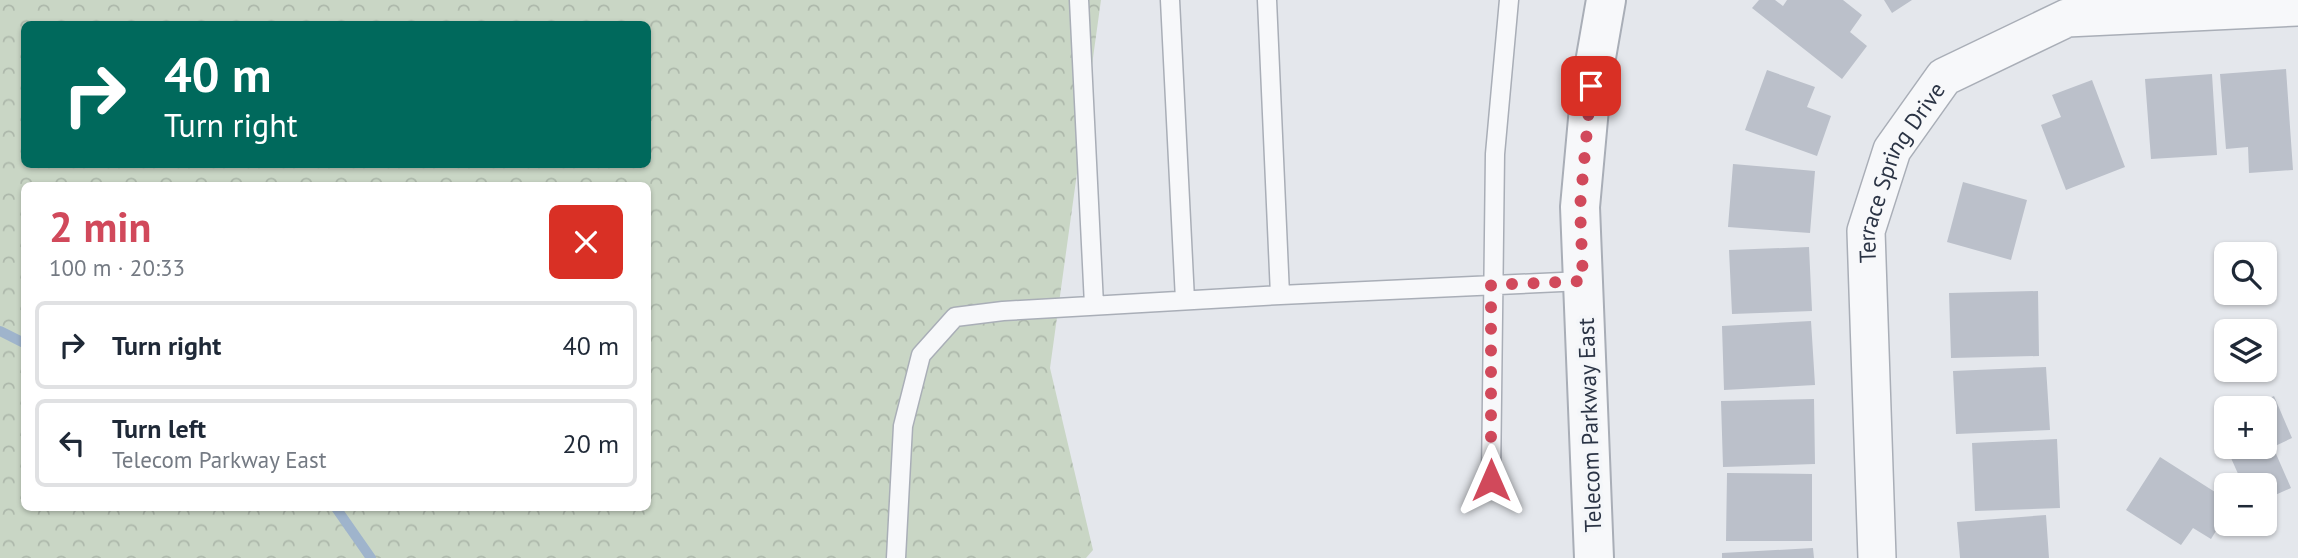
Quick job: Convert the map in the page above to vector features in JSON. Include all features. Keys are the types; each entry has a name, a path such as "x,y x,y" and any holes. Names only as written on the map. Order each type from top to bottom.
{"street":[{"name":"Telecom Parkway East","path":"1594,558 1580,207 1591,86 1606,0"},
{"name":"Terrace Spring Drive","path":"1877,558 1866,230 1892,150 1944,77 2067,18 2298,7"}],"lane":[{"path":"1079,0 1094,305"},
{"path":"1170,0 1185,300"},
{"path":"1267,0 1280,295"},
{"path":"1491,480 1491,285 1495,154 1509,0"},
{"path":"896,558 903,426 920,355 955,317 1094,305 1583,281"}],"green space":[{"path":"0,0 1101,0 1050,368 1093,550 1086,558 0,558"}],"building":[{"path":"1759,0 1775,0 1783,6 1787,0 1843,0 1862,15 1850,32 1867,46 1842,79 1752,8"},
{"path":"1884,0 1912,0 1892,13"},
{"path":"2286,69 2293,170 2249,173 2248,147 2226,149 2220,74"},
{"path":"1767,70 1815,87 1807,107 1831,116 1817,156 1745,130"},
{"path":"2212,74 2217,155 2151,159 2145,79"},
{"path":"2092,80 2125,167 2066,190 2041,125 2061,117 2052,95"},
{"path":"1733,164 1815,171 1810,233 1728,227"},
{"path":"1963,182 2027,200 2011,260 1947,242"},
{"path":"1809,247 1812,311 1732,314 1729,250"},
{"path":"2038,291 2039,356 1951,358 1949,293"},
{"path":"1811,321 1815,385 1724,390 1722,326"},
{"path":"2046,367 2050,430 1956,434 1953,371"},
{"path":"1814,399 1815,464 1723,467 1721,401"},
{"path":"2277,403 2292,438 2277,445"},
{"path":"2057,439 2060,508 1975,511 1972,443"},
{"path":"2277,456 2291,488 2277,494 2277,473 2238,473 2231,459 2277,459"},
{"path":"2160,457 2214,491 2214,534 2211,539 2193,528 2181,545 2126,510"},
{"path":"1727,473 1812,474 1812,541 1726,541"},
{"path":"2046,515 2049,558 1960,558 1957,522"},
{"path":"1813,548 1814,558 1722,558 1722,553"}],"waterway":[{"path":"0,331 21,342"},
{"path":"338,511 371,558"}],"route":[{"path":"1491,480 1491,285 1583,281 1580,207 1591,86"}]}
